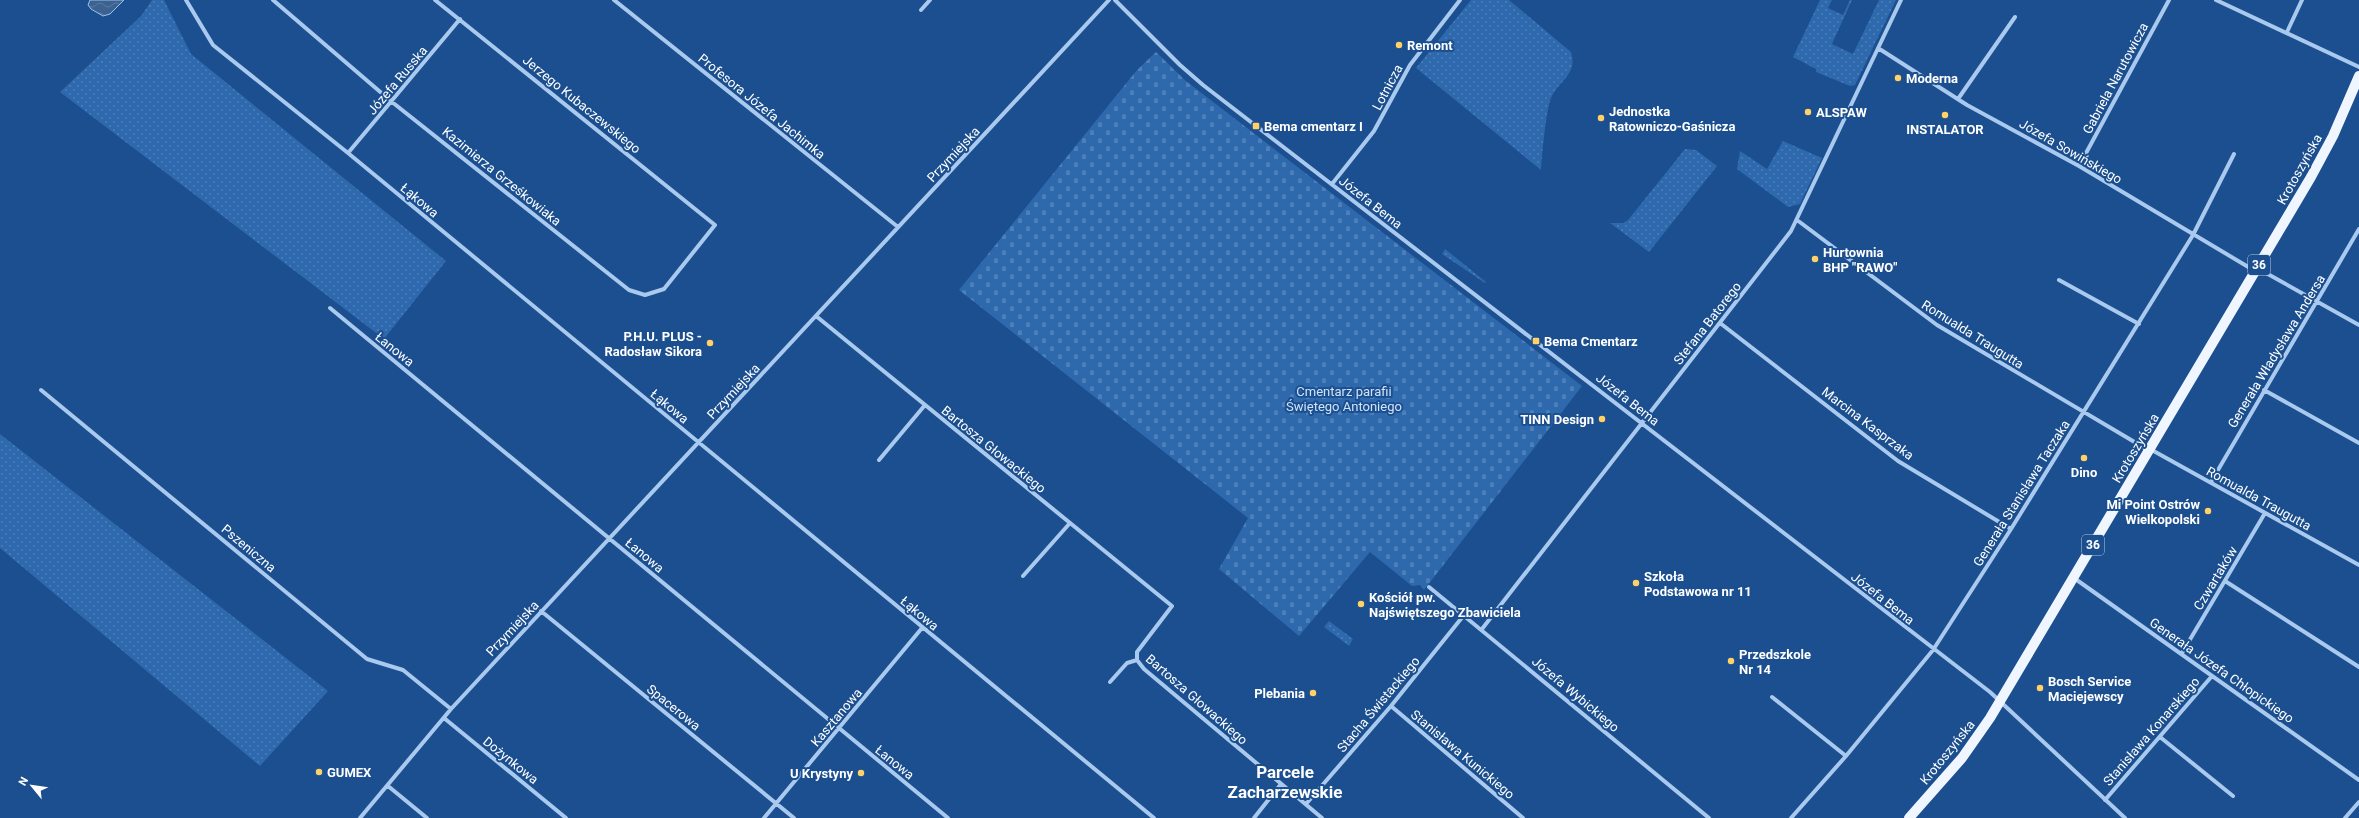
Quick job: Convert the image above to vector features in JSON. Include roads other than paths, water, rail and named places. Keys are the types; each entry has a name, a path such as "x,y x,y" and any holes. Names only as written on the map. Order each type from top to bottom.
{"main road":[{"name":"Krotoszyńska","path":"1909,818 1962,758 1980,735 2322,157 2359,76"}],"street":[{"name":"Łąkowa","path":"186,0 213,44 1154,818"},
{"name":"Kazimierza Grześkowiaka","path":"273,0 392,102 629,290 645,295 664,289 715,225"},
{"name":"Jerzego Kubaczewskiego","path":"436,0 715,225"},
{"name":"Profesora Józefa Jachimka","path":"614,0 898,227"},
{"path":"921,10 930,0"},
{"name":"Przymiejska","path":"360,818 451,709 1108,0"},
{"name":"Józefa Bema","path":"1114,0 1180,65 1203,85 1643,423 2000,701 2125,818"},
{"name":"Lotnicza","path":"1332,184 1374,131 1410,65 1460,0"},
{"name":"Stefana Batorego","path":"1482,629 1643,423 1797,220 1901,0"},
{"name":"Gabriela Narutowicza","path":"2078,166 2169,0"},
{"path":"2216,0 2359,67"},
{"path":"2287,32 2302,0"},
{"path":"1958,99 2015,17"},
{"name":"Józefa Russka","path":"348,154 460,19"},
{"name":"Józefa Sowińskiego","path":"1878,48 1958,99 2078,166 2193,235 2359,325"},
{"name":"Generała Stanisława Taczaka","path":"1791,818 1846,756 1933,650 2011,529 2139,324 2193,235 2234,154"},
{"name":"Romualda Traugutta","path":"1797,220 1918,313 2083,412 2359,565"},
{"name":"Generała Władysława Andersa","path":"2211,482 2359,229"},
{"path":"2059,280 2139,324"},
{"name":"Łanowa","path":"330,308 948,818"},
{"name":"Bartosza Głowackiego","path":"816,316 1172,606 1137,652 1137,660 1144,669 1322,818"},
{"name":"Marcina Kasprzaka","path":"1720,322 1898,461 2011,529"},
{"name":"Pszeniczna","path":"41,390 367,659 403,670 451,709"},
{"path":"2264,390 2359,443"},
{"name":"Bartosza Głowackiego","path":"879,460 925,405"},
{"name":"Czwartaków","path":"2182,653 2265,513"},
{"path":"1023,576 1070,523"},
{"name":"Generała Józefa Chłopickiego","path":"2074,578 2182,653 2359,780"},
{"path":"2226,581 2359,667"},
{"name":"Józefa Wybickiego","path":"1429,587 1482,629 1709,818"},
{"name":"Spacerowa","path":"541,611 794,818"},
{"name":"Stacha Świstackiego","path":"1306,804 1391,706 1464,615"},
{"name":"Kasztanowa","path":"764,818 922,628"},
{"path":"1110,682 1127,663 1137,660"},
{"name":"Stanisława Konarskiego","path":"2105,800 2212,676"},
{"path":"1772,697 1846,756"},
{"name":"Stanisława Kunickiego","path":"1391,706 1523,818"},
{"name":"Dożynkowa","path":"444,718 566,818"},
{"path":"2160,737 2233,796"},
{"path":"1254,818 1281,784"},
{"path":"388,786 427,818"},
{"path":"2344,818 2359,802"}],"water":[{"path":"90,0 124,0 110,14 103,16 91,9 88,5"}],"place":[{"name":"Remont","path":"1399,45"},
{"name":"Moderna","path":"1898,78"},
{"name":"ALSPAW","path":"1808,112"},
{"name":"INSTALATOR","path":"1945,115"},
{"name":"Jednostka Ratowniczo-Gaśnicza","path":"1601,118"},
{"name":"Bema cmentarz I","path":"1256,126"},
{"name":"Hurtownia BHP \"RAWO\"","path":"1815,259"},
{"name":"Bema Cmentarz","path":"1536,341"},
{"name":"P.H.U. PLUS - Radosław Sikora","path":"710,343"},
{"name":"TINN Design","path":"1602,419"},
{"name":"Dino","path":"2084,458"},
{"name":"Mi Point Ostrów Wielkopolski","path":"2208,511"},
{"name":"Szkoła Podstawowa nr 11","path":"1636,583"},
{"name":"Kościół pw. Najświętszego Zbawiciela","path":"1361,604"},
{"name":"Przedszkole Nr 14","path":"1731,661"},
{"name":"Bosch Service Maciejewscy","path":"2040,688"},
{"name":"Plebania","path":"1313,693"},
{"name":"GUMEX","path":"319,772"},
{"name":"U Krystyny","path":"861,773"}],"district":[{"name":"Parcele Zacharzewskie","path":"1285,782"}],"park label":[{"name":"Cmentarz parafii Świętego Antoniego","path":"1344,398"}]}
